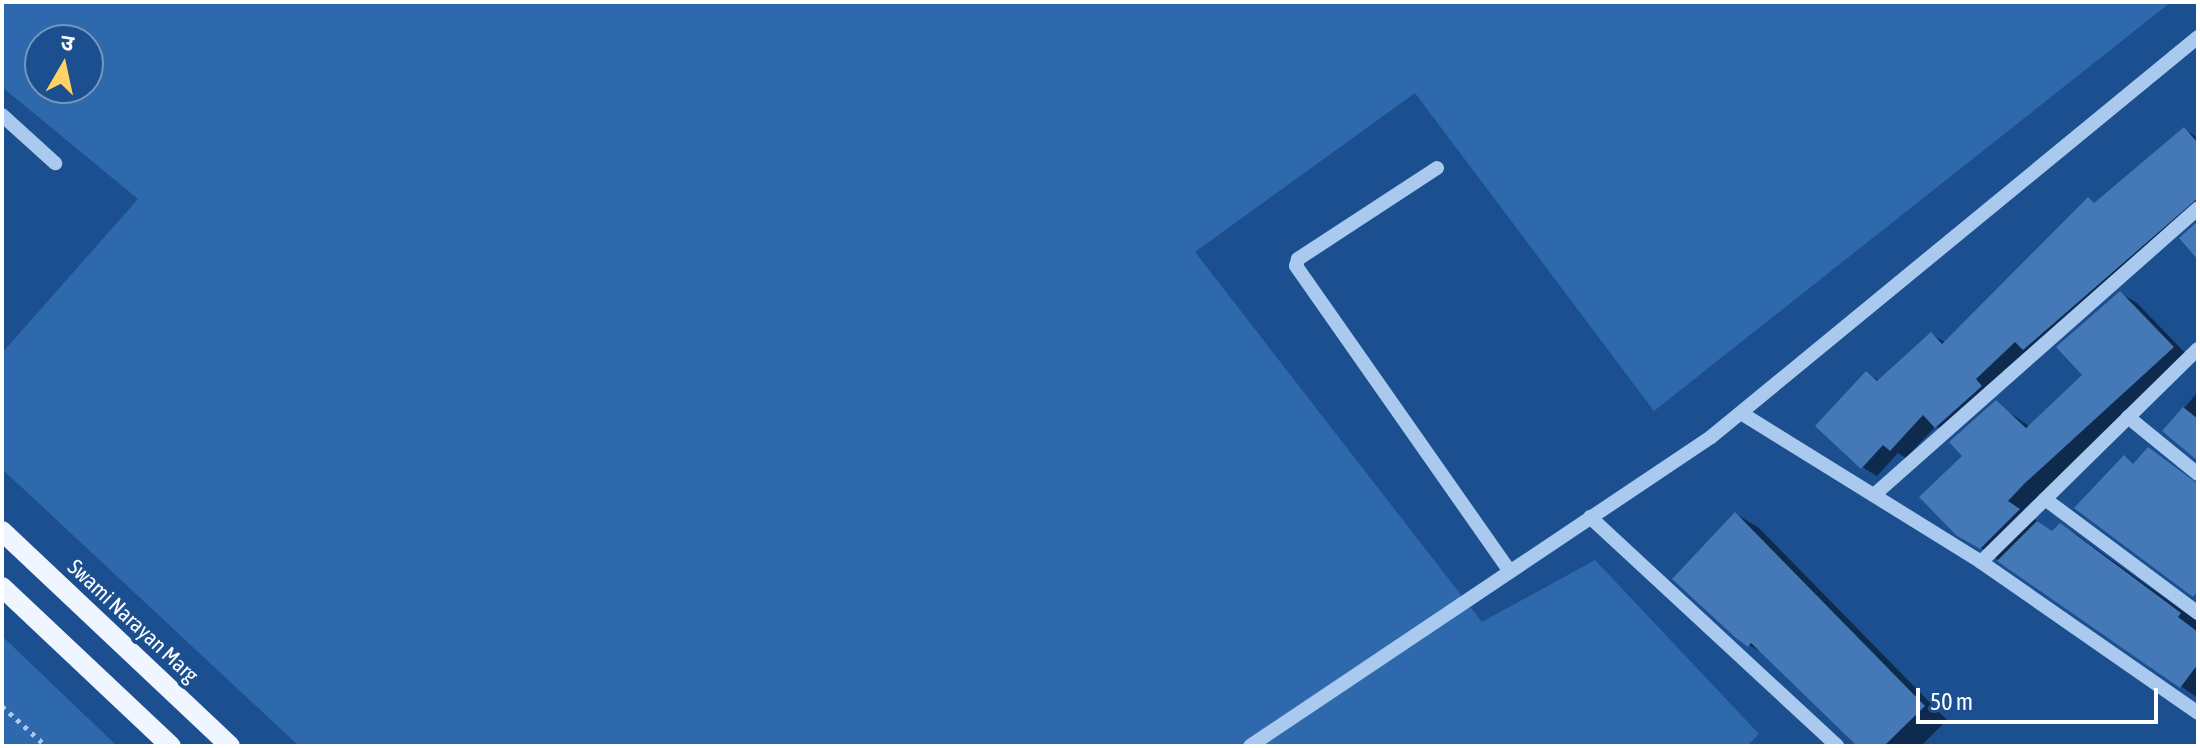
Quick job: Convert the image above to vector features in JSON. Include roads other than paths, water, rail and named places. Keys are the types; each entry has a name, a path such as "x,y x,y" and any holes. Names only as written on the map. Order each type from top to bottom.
{"main road":[{"name":"Swami Narayan Marg","path":"2,531 230,746"},
{"path":"2,587 171,746"}],"street":[{"path":"1250,746 1741,413 2198,37"},
{"path":"2,115 55,163"},
{"path":"1437,168 1298,259 1296,266 1510,572"},
{"path":"1874,495 2198,208"},
{"path":"1981,562 2198,349"},
{"path":"1741,413 1981,562 2198,713"},
{"path":"2128,417 2198,474"},
{"path":"2045,499 2198,613"},
{"path":"1590,517 1837,746"}]}
